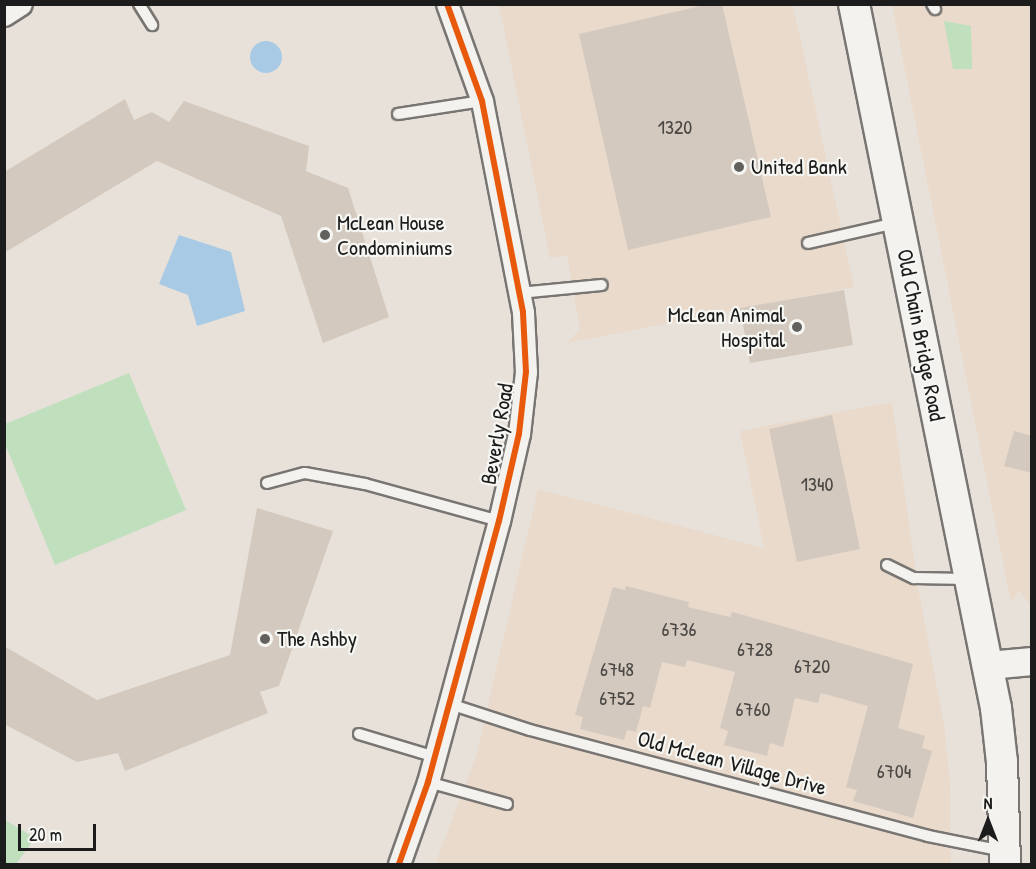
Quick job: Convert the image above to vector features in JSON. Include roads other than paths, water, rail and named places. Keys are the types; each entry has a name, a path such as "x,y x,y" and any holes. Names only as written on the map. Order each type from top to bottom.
{"main road":[{"name":"Old Chain Bridge Road","path":"854,4 988,665 1002,762 1005,858"}],"street":[{"path":"4,15 21,4"},
{"name":"Beverly Road","path":"399,864 428,782 499,521 525,392 525,331 482,101 463,40 447,4"},
{"path":"988,665 1032,661"}],"lane":[{"path":"139,4 152,25"},
{"path":"398,114 482,101"},
{"path":"808,243 898,222"},
{"path":"519,292 602,285"},
{"path":"267,483 305,473 365,484 499,521"},
{"path":"887,565 915,578 970,579"},
{"name":"Old McLean Village Drive","path":"450,704 530,730 1005,858"},
{"path":"359,734 435,757"},
{"path":"428,782 507,804"}],"water":[{"path":"266,41 278,45 282,57 278,69 266,73 254,69 250,57 254,45"},
{"path":"179,235 231,252 245,311 197,326 188,295 159,284"}],"place":[{"name":"United Bank","path":"739,167"},
{"name":"McLean House Condominiums","path":"325,235"},
{"name":"McLean Animal Hospital","path":"797,327"},
{"name":"The Ashby","path":"265,639"}]}
